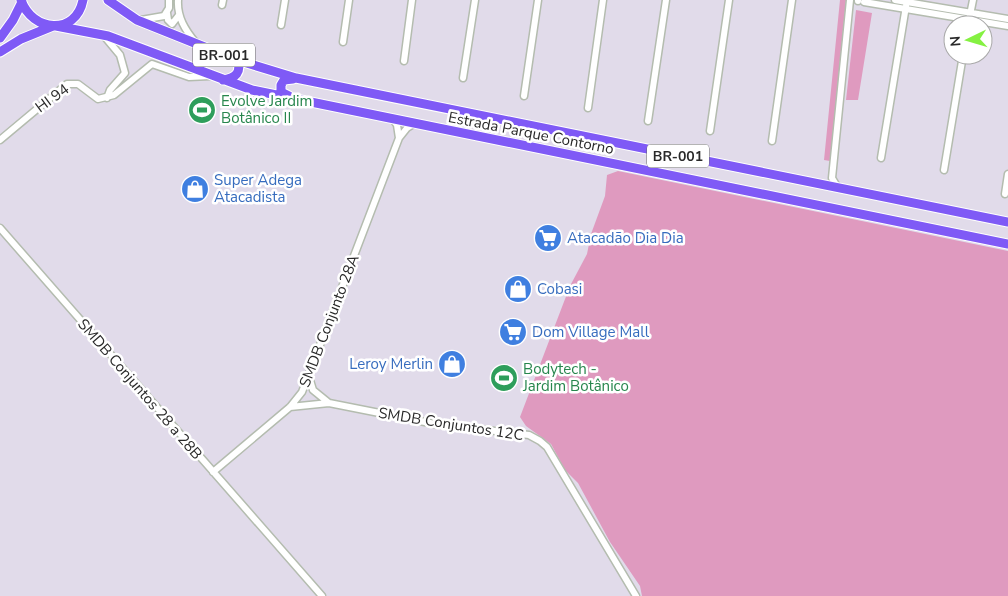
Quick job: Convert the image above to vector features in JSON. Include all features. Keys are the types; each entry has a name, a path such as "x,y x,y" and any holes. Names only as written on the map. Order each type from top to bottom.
{"highway":[{"path":"0,52 21,39 71,20 82,8 83,0"},
{"name":"Estrada Parque Contorno","path":"108,0 137,20 237,60 296,78 1008,223"},
{"name":"BR-001","path":"22,1 28,15 40,23 55,26"},
{"name":"BR-001","path":"0,38 13,20 22,1"},
{"name":"Estrada Parque Contorno","path":"55,26 103,35 252,90 1008,243"},
{"path":"223,80 232,79 238,73 239,66 237,60"},
{"path":"293,98 281,92 281,85 284,80 296,78"}],"street":[{"path":"170,0 167,12 168,20 172,24 179,15"},
{"path":"178,0 179,15 185,29 197,44"},
{"path":"281,25 285,0"},
{"path":"343,42 349,0"},
{"path":"404,62 412,0"},
{"path":"463,78 475,0"},
{"path":"524,96 538,0"},
{"path":"588,108 603,0"},
{"path":"648,121 666,0"},
{"path":"710,131 729,0"},
{"path":"772,141 792,0"},
{"path":"838,188 832,178 850,0"},
{"path":"895,0 952,15"},
{"path":"970,15 973,0"},
{"path":"862,1 907,4"},
{"path":"881,158 907,4"},
{"path":"137,20 158,18 167,12"},
{"path":"993,19 1008,19"},
{"path":"993,23 1008,26"},
{"path":"103,35 120,54 125,73 110,90 108,98"},
{"path":"108,98 152,64 189,77 211,76"},
{"path":"944,170 961,65"},
{"name":"HI 94","path":"0,140 67,84 78,84 98,99 108,98"},
{"path":"392,118 397,126 399,138"},
{"path":"399,138 407,128 416,123"},
{"name":"SMDB Conjunto 28A","path":"213,472 290,407 302,392 399,138"},
{"path":"1005,194 1008,174"},
{"path":"825,185 832,178"},
{"name":"SMDB Conjuntos 28 a 28B","path":"0,228 322,596"},
{"path":"309,373 310,384 313,390 328,403"},
{"name":"SMDB Conjuntos 12C","path":"290,407 328,403 435,424 529,435 540,441 561,470 636,596"}],"shaded area":[{"path":"840,0 846,0 830,161 824,160"},
{"path":"856,10 872,13 858,100 846,100"},
{"path":"618,171 1008,251 1008,596 642,596 640,586 610,542 578,483 565,470 551,444 526,426 520,417 570,286 587,254 591,234 605,196 607,175"}],"place":[{"name":"Evolve Jardim Botânico II","path":"202,110"},
{"name":"Super Adega Atacadista","path":"195,189"},
{"name":"Atacadão Dia Dia","path":"548,238"},
{"name":"Cobasi","path":"518,289"},
{"name":"Dom Village Mall","path":"513,332"},
{"name":"Leroy Merlin","path":"452,364"},
{"name":"Bodytech - Jardim Botânico","path":"504,378"}]}
